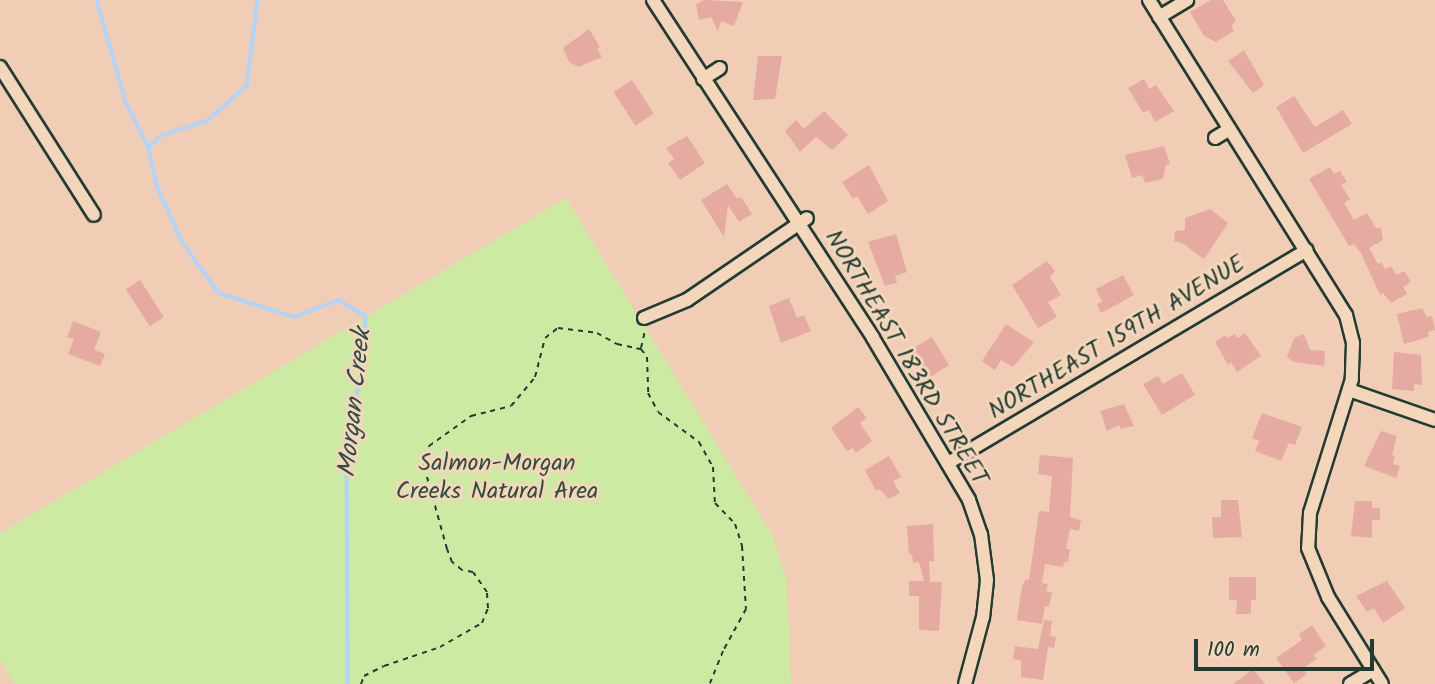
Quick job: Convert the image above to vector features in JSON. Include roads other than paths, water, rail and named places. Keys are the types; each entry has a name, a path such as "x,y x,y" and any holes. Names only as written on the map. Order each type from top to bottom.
{"street":[{"name":"NORTHEAST 183RD STREET","path":"653,0 703,79 802,220 948,463 978,523 987,565 984,617 965,684"},
{"path":"1149,0 1341,304 1350,328 1354,361 1349,390 1310,513 1308,548 1328,597 1382,684"},
{"path":"1160,16 1187,0"},
{"path":"0,67 94,215"},
{"path":"703,79 719,68"},
{"path":"1216,138 1230,129"},
{"path":"644,318 687,300 802,220"},
{"name":"NORTHEAST 159TH AVENUE","path":"948,463 1307,250"},
{"path":"1349,390 1435,421"},
{"path":"1350,684 1373,670"}],"waterway":[{"name":"Morgan Creek","path":"97,0 126,102 149,148"},
{"name":"Morgan Creek","path":"258,0 247,86 208,121 161,136 149,148 157,186 183,243 219,293 294,317 339,300 366,316 365,347 347,459 348,684"}],"park label":[{"name":"Salmon-Morgan Creeks Natural Area","path":"497,478"}]}
